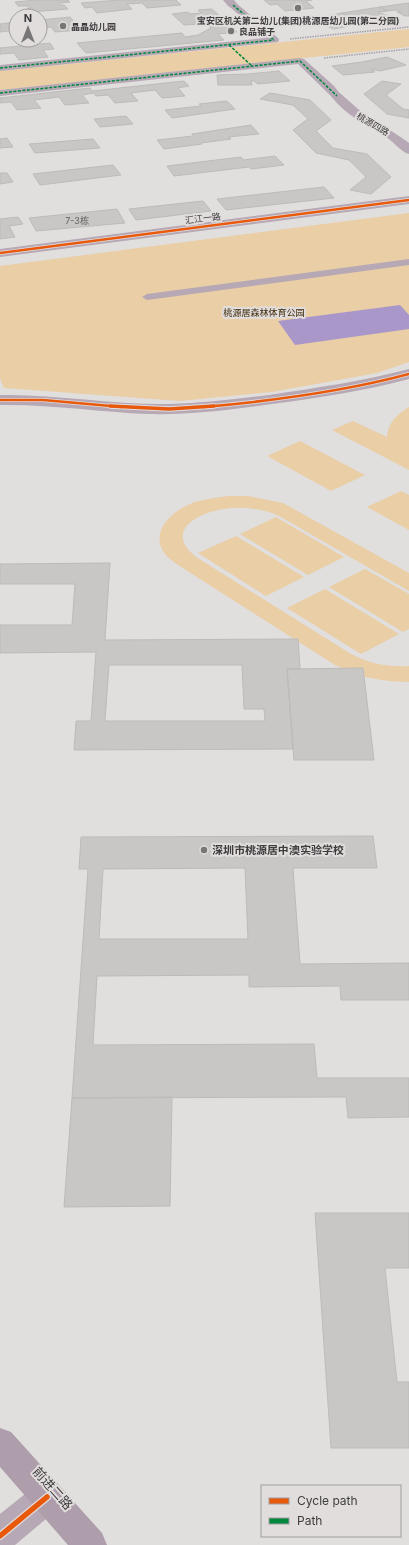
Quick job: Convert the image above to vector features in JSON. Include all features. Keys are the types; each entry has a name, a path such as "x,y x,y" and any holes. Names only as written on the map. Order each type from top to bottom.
{"main road":[{"name":"前进二路","path":"0,1444 90,1545"}],"street":[{"path":"230,2 274,40"},
{"path":"0,68 274,40"},
{"path":"229,45 252,66"},
{"path":"0,92 300,61 337,96"},
{"name":"桃源四路","path":"337,96 352,112 389,133 409,150"},
{"name":"汇江一路","path":"0,253 409,200"},
{"path":"0,400 68,401 176,408 234,404 319,393 393,379 409,374"},
{"path":"0,1536 47,1497"}],"lane":[{"path":"147,297 409,262"}],"path":[{"path":"274,40 409,27"},
{"path":"300,61 409,49"}],"green space":[{"path":"409,29 409,47 0,90 0,71"},
{"name":"桃源居森林体育公园","path":"409,213 409,362 377,373 272,392 180,401 4,388 0,379 0,266"},
{"path":"409,407 409,470 332,430 353,421 387,437 387,432 391,424 400,413"},
{"path":"300,441 365,475 331,491 267,456"},
{"path":"401,491 409,495 409,530 367,507"},
{"path":"229,496 248,496 283,503 409,573 409,591 281,517 270,512 246,508 222,509 200,516 191,522 185,529 183,537 186,547 196,557 351,654 379,664 409,666 409,682 371,678 353,673 335,665 178,565 166,555 162,550 159,539 164,525 169,518 181,508 195,502"},
{"path":"276,517 344,557 308,575 240,534"},
{"path":"236,536 304,577 266,596 198,553"},
{"path":"365,569 409,594 409,629 403,632 329,587"},
{"path":"325,589 399,634 361,654 287,608"}],"shaded area":[{"path":"400,305 409,315 409,329 295,345 278,321"}],"building":[{"path":"36,0 68,0 70,2 59,3 68,9 48,11 48,8 18,6 15,2"},
{"path":"119,0 176,0 181,5 147,8 142,3 127,4 132,9 97,13 92,7 85,8 81,3"},
{"path":"264,0 312,0 306,1 314,8 285,11 277,4 270,5"},
{"path":"409,3 409,16 405,16 397,12 401,12 397,10 387,11 380,7"},
{"path":"380,7 387,11 378,12 394,18 369,22 360,18 363,17 350,17 342,13"},
{"path":"212,9 237,32 218,34 224,40 86,53 77,43 182,33 185,37 198,35 211,28 207,24 212,24 209,21 197,22 200,24 184,25 172,14 188,12 190,14 201,13 198,10"},
{"path":"342,13 350,17 341,19 359,24 334,29 324,25 327,24 323,22 314,24 305,20"},
{"path":"70,17 81,30 55,32 51,27 48,27 48,19"},
{"path":"8,23 8,31 0,32 0,24"},
{"path":"48,43 50,43 54,49 43,50 48,57 19,60 14,53 0,54 0,48 48,48"},
{"path":"387,57 406,65 380,71 371,69 375,72 343,75 332,66 362,62"},
{"path":"279,71 290,81 258,84 251,81 252,85 218,85 217,75"},
{"path":"184,81 189,86 178,88 185,96 162,98 155,90 131,93 138,101 115,103 108,95 96,96 94,93 82,95 89,103 65,105 59,97 34,100 41,108 17,110 11,102 0,103 0,98 90,88 92,91"},
{"path":"382,81 401,84 386,95 403,109 409,110 409,118 387,114 364,94"},
{"path":"270,93 310,100 331,120 316,131 333,148 367,154 391,177 371,194 350,190 366,177 349,160 316,153 293,130 308,119 293,105 260,99"},
{"path":"227,101 235,109 172,118 165,110 201,106 199,104"},
{"path":"126,116 133,124 100,127 94,119"},
{"path":"251,125 259,134 228,137 231,139 164,149 157,140 193,136 192,134"},
{"path":"7,138 13,147 0,148 0,139"},
{"path":"93,139 100,148 35,153 29,144"},
{"path":"275,156 284,165 251,169 249,167 174,176 167,166 241,157 243,160"},
{"path":"113,165 121,175 40,185 33,174"},
{"path":"0,173 7,173 13,182 0,184"},
{"path":"324,187 334,198 226,210 217,199"},
{"path":"203,201 211,211 136,220 129,209"},
{"path":"117,209 125,223 36,231 29,218"},
{"path":"18,217 23,224 9,226 15,237 0,239 0,219"},
{"path":"110,563 105,640 298,639 300,669 287,669 293,749 74,750 76,721 91,721 96,652 0,653 0,625 72,625 75,584 0,584 0,564","holes":["109,665 242,665 244,709 264,709 265,721 105,721"]},
{"path":"363,668 374,760 294,760 287,669"},
{"path":"373,836 377,868 293,868 300,964 409,963 409,1000 341,1000 340,986 249,987 249,975 97,976 93,1045 314,1044 317,1078 409,1078 409,1117 348,1118 346,1097 72,1098 88,869 79,869 81,837","holes":["245,868 248,939 99,939 103,869"]},
{"path":"172,1097 170,1206 64,1207 72,1098"},
{"path":"315,1213 409,1213 409,1268 385,1268 397,1382 409,1382 409,1448 331,1448"}],"marked path":[{"path":"233,5 274,40"},
{"path":"0,68 274,40"},
{"path":"229,45 252,66"},
{"path":"0,93 300,61 337,96"}],"cycle path":[{"path":"0,253 409,200"},
{"path":"0,400 43,400 148,409 197,408 253,402 329,391 409,374"},
{"path":"0,1536 47,1497"}],"place":[{"name":"宝安区机关第二幼儿(集团)桃源居幼儿园(第二分园)","path":"298,8"},
{"name":"晶晶幼儿园","path":"63,26"},
{"name":"良品铺子","path":"231,31"},
{"name":"深圳市桃源居中澳实验学校","path":"204,850"}]}
